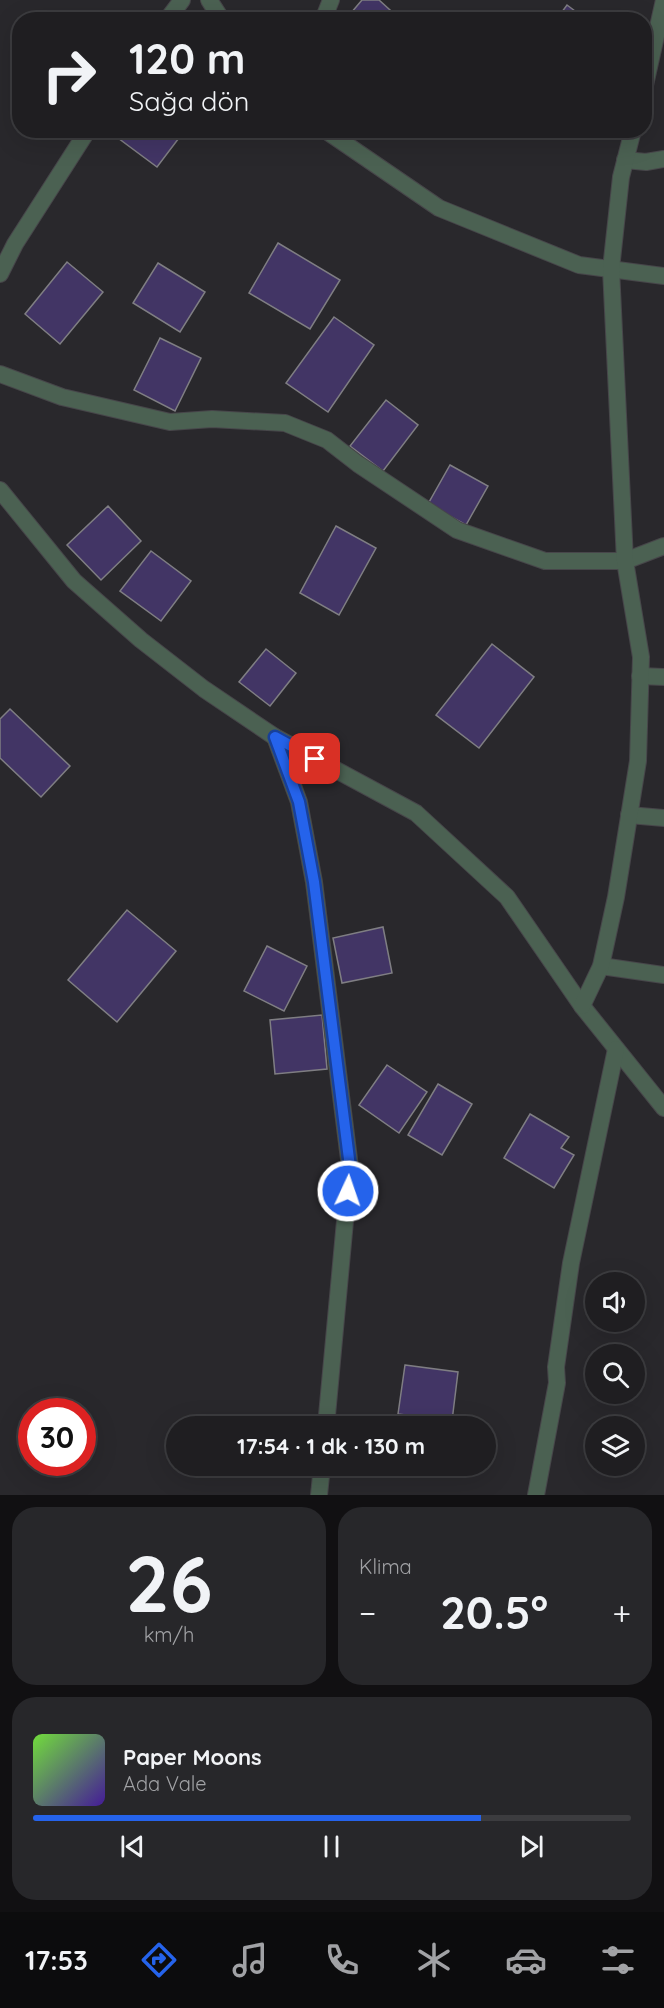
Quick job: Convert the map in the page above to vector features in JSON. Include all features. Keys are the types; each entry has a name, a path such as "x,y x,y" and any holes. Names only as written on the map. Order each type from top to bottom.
{"street":[{"path":"652,53 664,0"},
{"path":"0,274 15,244 83,138"},
{"path":"337,138 439,208 579,266 664,276"},
{"path":"582,1006 601,966 616,897 638,761 641,657 626,561 611,269 621,177 631,138"},
{"path":"625,159 646,162 664,159"},
{"path":"0,374 62,397 170,422 213,419 285,423 327,440 358,464 457,530 545,561 626,561 664,546"},
{"path":"0,490 74,581 141,640 204,689 275,737 416,813 507,897 582,1006 664,1107"},
{"path":"640,676 664,677"},
{"path":"275,737 299,802 314,882 350,1167 327,1416"},
{"path":"629,815 664,818"},
{"path":"601,966 664,975"},
{"path":"536,1495 557,1383 556,1367 571,1263 616,1049"},
{"path":"319,1495 321,1476"}],"building":[{"path":"362,0 379,0 392,12 352,12"},
{"path":"567,5 576,12 562,12"},
{"path":"118,138 179,138 157,167"},
{"path":"278,243 340,280 310,329 249,293"},
{"path":"67,262 103,292 60,344 25,314"},
{"path":"158,263 205,292 180,332 133,303"},
{"path":"334,317 374,345 328,412 286,383"},
{"path":"160,338 201,358 175,411 134,390"},
{"path":"386,400 418,425 383,471 350,446"},
{"path":"450,465 488,486 466,525 428,504"},
{"path":"108,506 141,541 101,580 67,545"},
{"path":"336,526 376,548 339,615 300,593"},
{"path":"151,551 191,581 161,621 120,591"},
{"path":"492,644 534,677 479,748 436,715"},
{"path":"266,649 296,673 270,706 239,682"},
{"path":"10,709 70,766 41,797 0,758 0,719"},
{"path":"127,910 176,951 117,1022 68,980"},
{"path":"383,927 392,973 342,983 333,938"},
{"path":"267,946 307,966 284,1011 244,991"},
{"path":"322,1015 327,1069 275,1074 270,1020"},
{"path":"387,1065 427,1092 399,1133 359,1105"},
{"path":"438,1084 472,1104 442,1155 408,1135"},
{"path":"530,1114 569,1137 561,1148 574,1155 554,1188 504,1158"},
{"path":"405,1365 458,1372 453,1416 398,1414"}],"route":[{"path":"315,759 275,737 299,802 314,882 350,1167 348,1191"}]}
